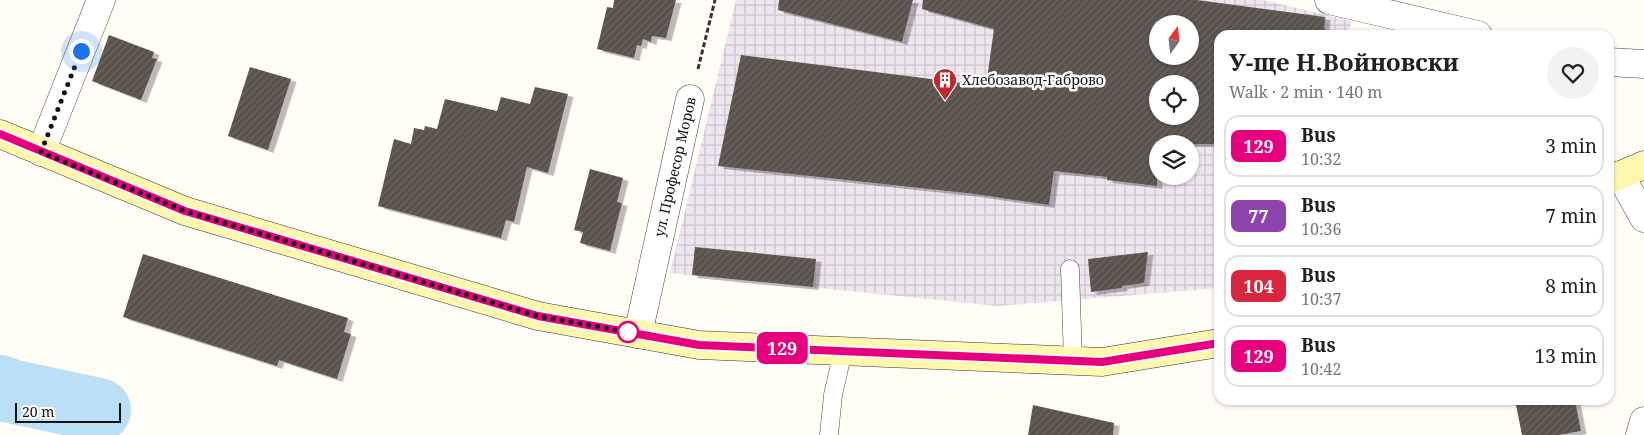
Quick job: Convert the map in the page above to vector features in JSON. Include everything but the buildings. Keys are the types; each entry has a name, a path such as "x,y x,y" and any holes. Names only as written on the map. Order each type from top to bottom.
{"street":[{"path":"41,152 101,0"},
{"path":"1329,0 1457,30"},
{"path":"1614,62 1644,64"},
{"name":"ул. Професор Моров","path":"638,334 690,99"},
{"path":"0,134 185,211 538,316 699,345 1102,362 1214,344"},
{"path":"1624,174 1644,218"},
{"path":"1640,435 1644,421"}],"lane":[{"path":"1070,269 1073,361"},
{"path":"829,435 833,395 843,351"}],"path":[{"name":"ул. Професор Моров","path":"690,99 715,0"}],"shaded area":[{"name":"Хлебозавод-Габрово","path":"736,0 1263,0 1352,21 1349,30 1214,30 1214,288 998,306 670,273"}],"waterway":[{"path":"0,387 10,391 99,410"}],"bus line":[{"name":"129","path":"0,134 185,211 538,316 699,345 1102,362 1214,344"}],"place":[{"name":"Хлебозавод-Габрово","path":"945,101"}],"route":[{"path":"81,51 41,152 185,211 538,316 628,332"}]}
